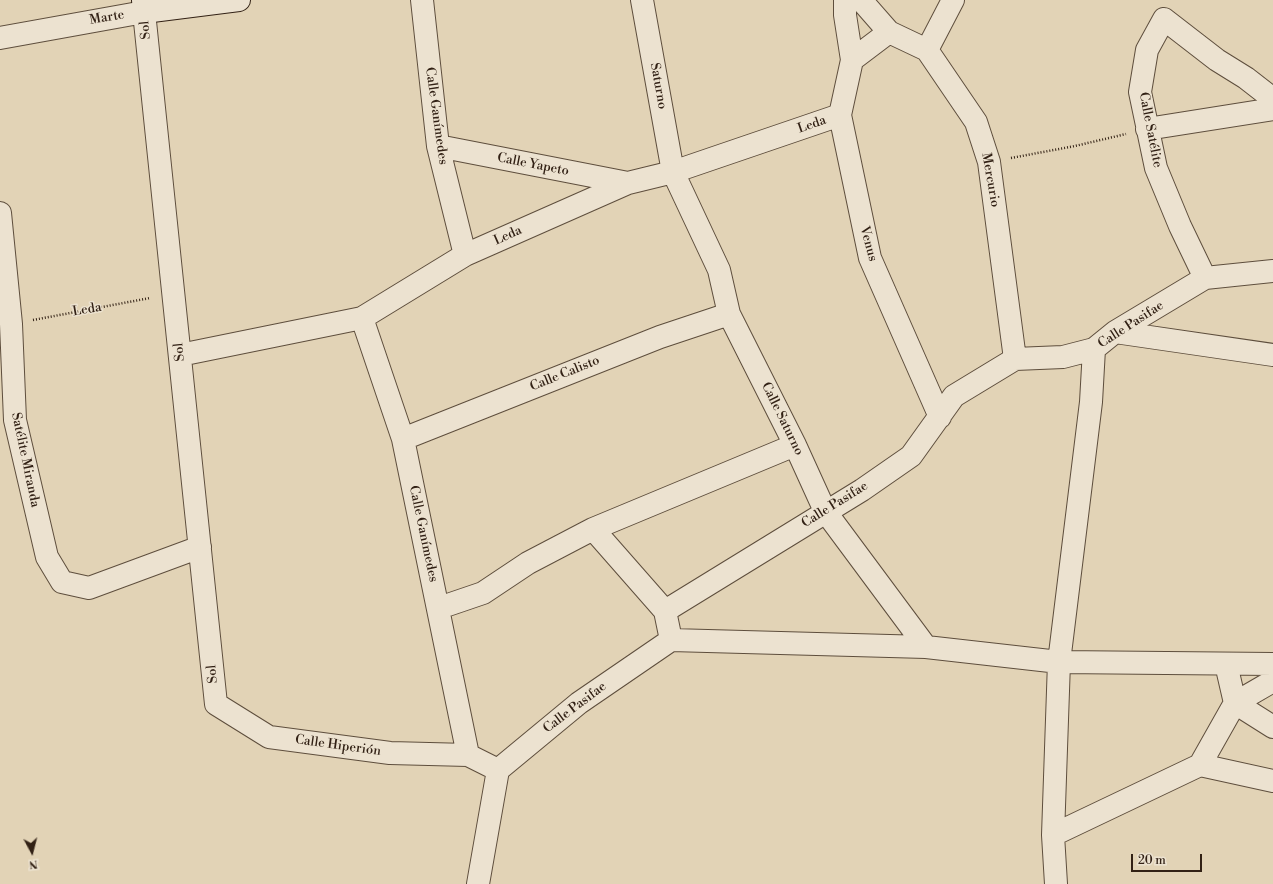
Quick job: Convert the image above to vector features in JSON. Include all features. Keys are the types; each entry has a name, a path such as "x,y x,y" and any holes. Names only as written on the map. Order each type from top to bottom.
{"street":[{"name":"Marte","path":"0,38 144,6 239,0"},
{"name":"Calle Ganímedes","path":"422,0 438,146 466,255"},
{"name":"Saturno","path":"642,0 673,172"},
{"name":"Venus","path":"845,0 845,15 852,60 840,115 870,258 940,417"},
{"path":"861,0 889,32 927,50 953,0"},
{"name":"Sol","path":"144,6 216,704"},
{"name":"Calle Satélite","path":"1205,278 1180,226 1156,168 1140,92 1147,50 1163,9 1217,60 1246,78 1273,99"},
{"path":"852,60 889,32"},
{"name":"Mercurio","path":"927,50 976,122 989,162 1015,358"},
{"path":"1147,129 1273,109"},
{"name":"Leda","path":"180,355 362,318 466,255 628,183 673,172 840,115"},
{"name":"Calle Yapeto","path":"438,146 628,183"},
{"name":"Calle Saturno","path":"673,172 719,270 729,314 795,445 825,511 926,647"},
{"name":"Satélite Miranda","path":"0,213 6,322 7,421 47,557 62,582 89,588 200,546"},
{"path":"1205,278 1273,271"},
{"name":"Calle Pasifae","path":"665,611 825,511 862,490 911,456 954,396 1015,358 1063,357 1094,349 1115,332 1205,278"},
{"name":"Calle Calisto","path":"403,439 660,336 729,314"},
{"name":"Calle Ganímedes","path":"362,318 403,439 439,608 468,755"},
{"path":"1115,332 1273,355"},
{"path":"1056,884 1053,835 1059,662 1091,402 1094,349"},
{"path":"439,608 482,593 528,564 593,529 795,445"},
{"path":"593,529 665,611 671,640 926,647 1059,662 1273,664"},
{"name":"Calle Pasifae","path":"498,770 578,703 671,640"},
{"path":"1226,664 1235,703 1273,727"},
{"path":"1053,835 1200,765 1235,703 1273,682"},
{"name":"Calle Hiperión","path":"216,704 269,736 390,753 468,755"},
{"path":"468,755 498,770 478,884"},
{"path":"1200,765 1273,781"}],"path":[{"path":"989,162 1075,146 1147,129"},
{"name":"Leda","path":"6,322 174,294"}]}
